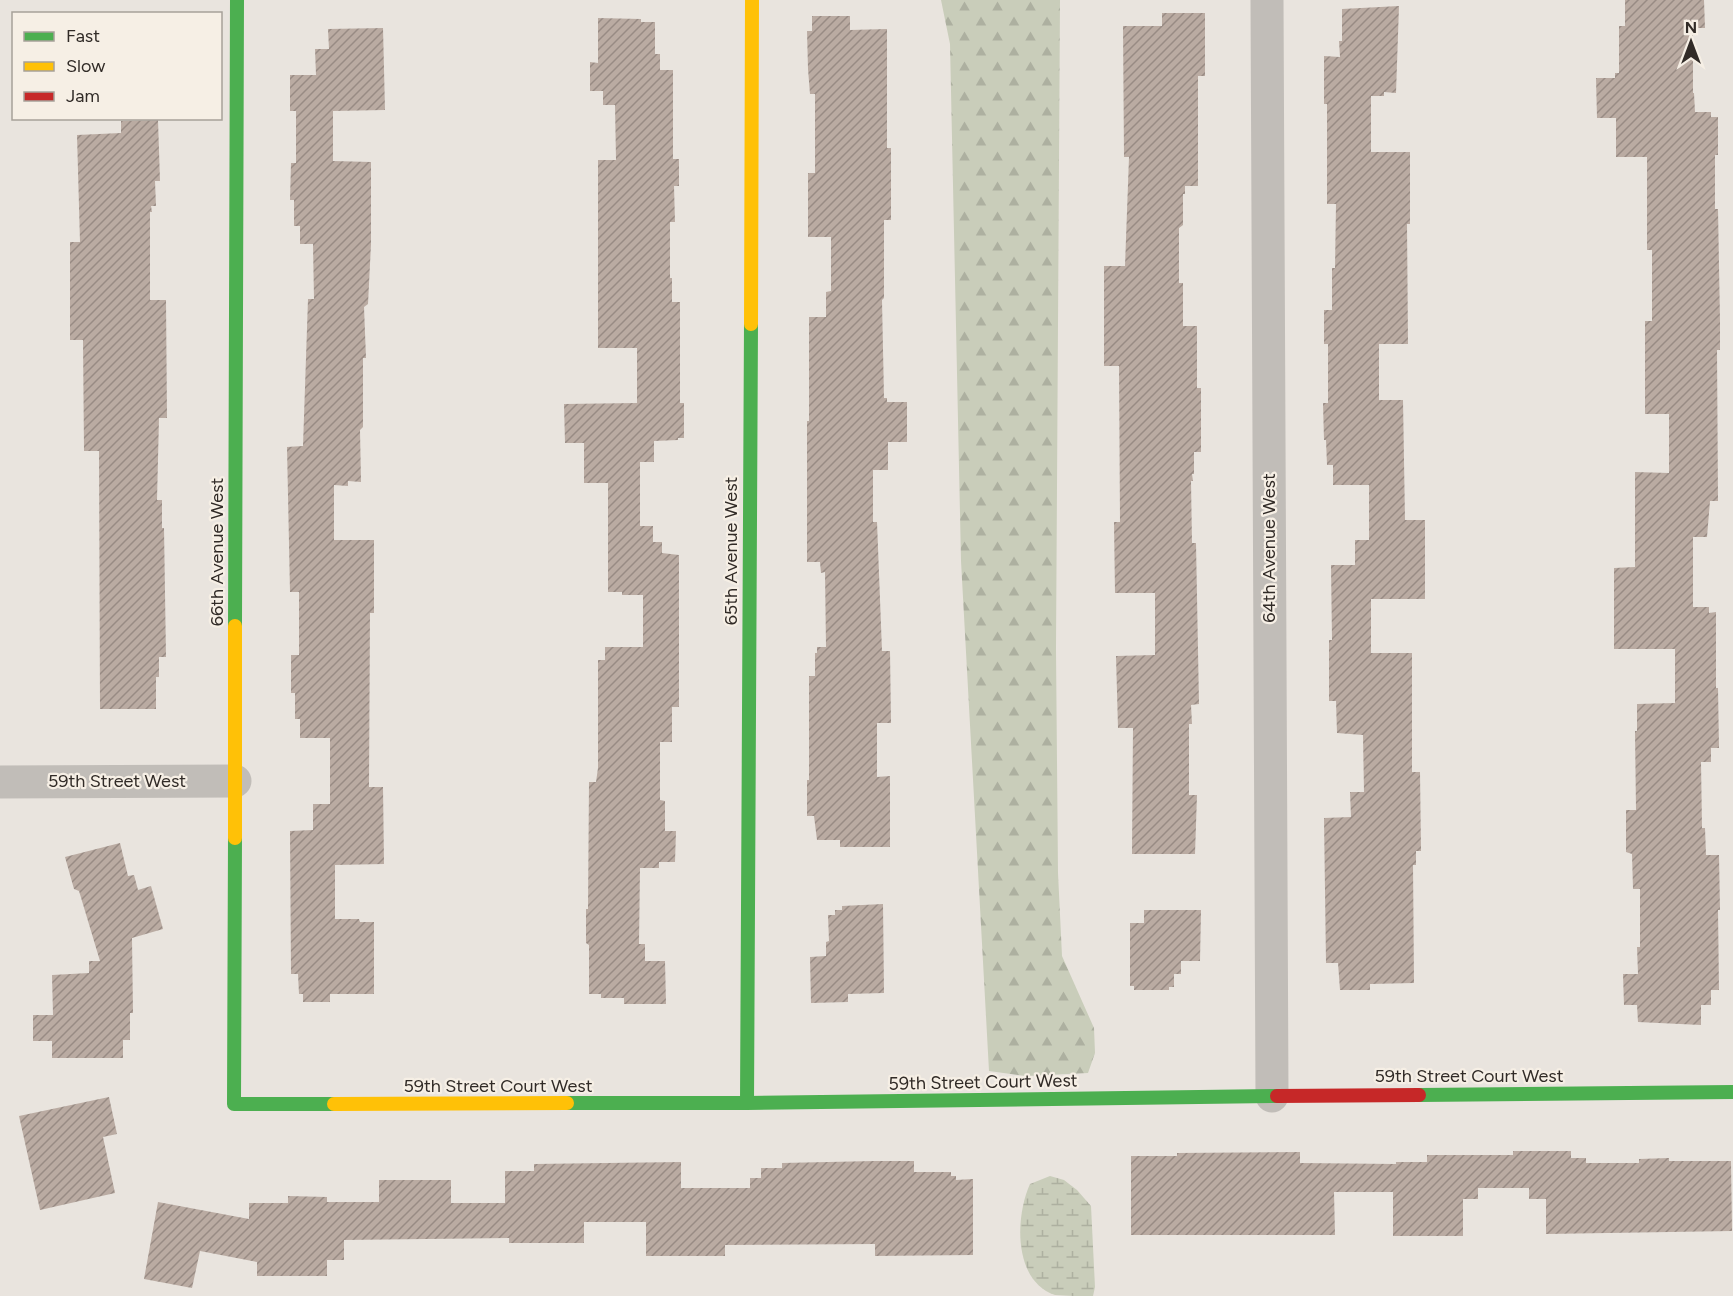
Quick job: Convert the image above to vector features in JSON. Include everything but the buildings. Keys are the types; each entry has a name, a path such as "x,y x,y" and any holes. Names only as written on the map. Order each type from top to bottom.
{"street":[{"name":"66th Avenue West","path":"234,1104 237,0"},
{"name":"65th Avenue West","path":"747,1103 752,0"},
{"name":"64th Avenue West","path":"1267,0 1272,1096"},
{"name":"59th Street West","path":"0,782 235,781"},
{"name":"59th Street Court West","path":"234,1104 747,1103 1733,1092"}],"green space":[{"path":"941,0 1060,0 1056,649 1058,873 1062,956 1094,1028 1095,1053 1088,1073 1026,1076 989,1071 961,561 950,44"},
{"path":"1050,1176 1064,1180 1077,1190 1091,1206 1095,1287 1093,1296 1055,1295 1041,1288 1031,1276 1025,1262 1020,1230 1025,1198 1030,1184"}],"traffic: fast":[{"path":"235,626 237,0"},
{"path":"747,1103 751,324"},
{"path":"235,838 234,1104 334,1104"},
{"path":"1419,1095 1733,1092"},
{"path":"567,1103 1277,1096"}],"traffic: slow":[{"path":"751,324 752,0"},
{"path":"235,626 235,838"},
{"path":"334,1104 567,1103"}],"traffic: jam":[{"path":"1277,1096 1419,1095"}]}
